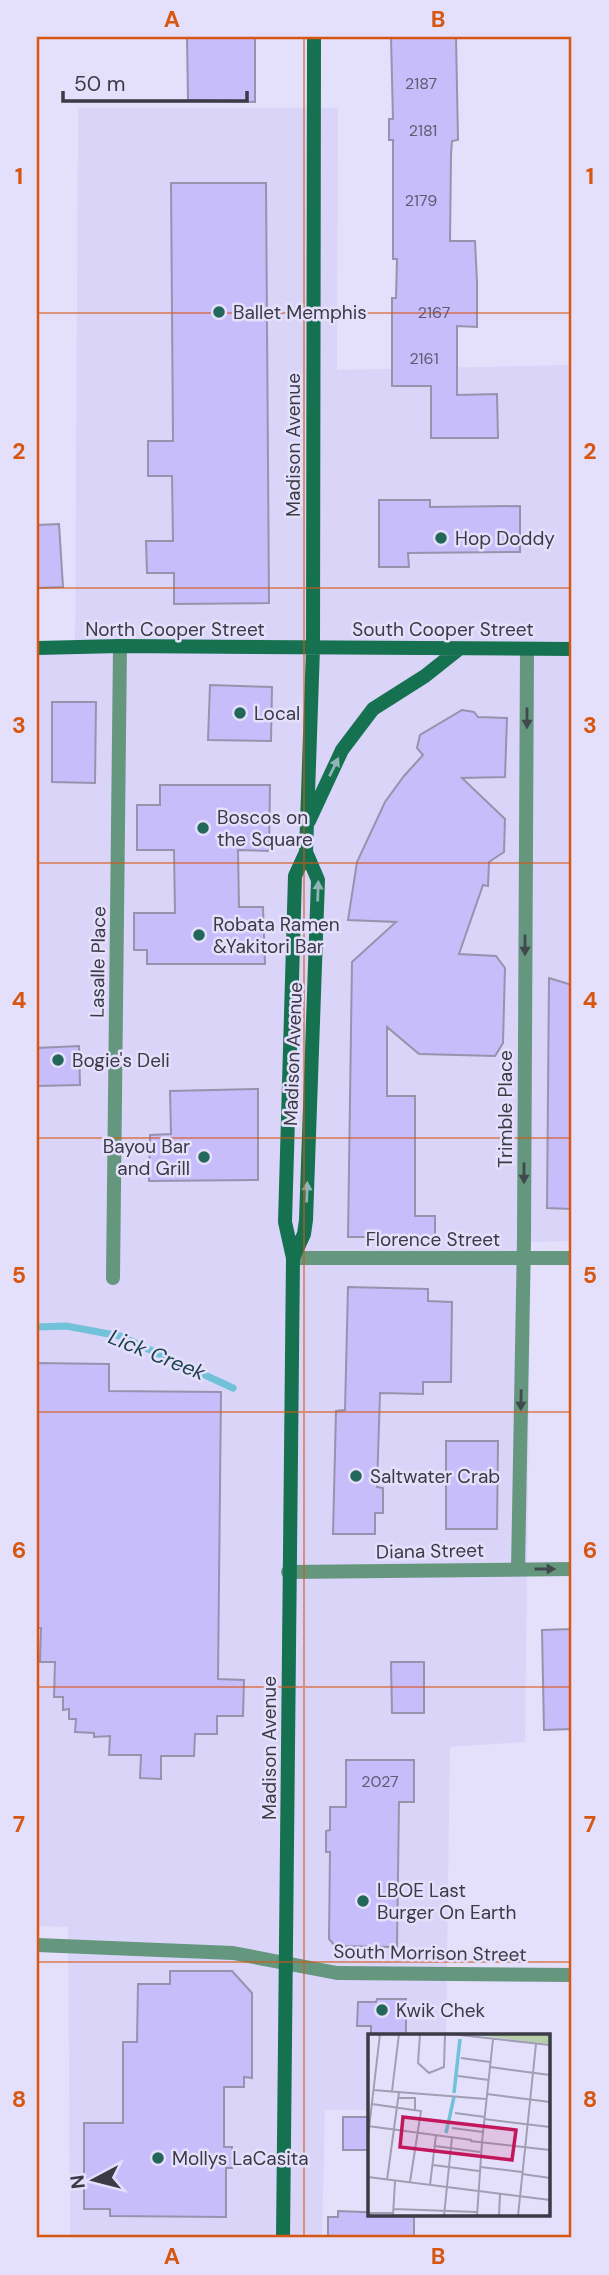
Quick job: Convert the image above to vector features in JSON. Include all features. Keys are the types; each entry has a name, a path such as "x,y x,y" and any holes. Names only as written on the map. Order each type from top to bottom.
{"street":[{"name":"Madison Avenue","path":"293,1258 306,1220 318,880 306,852 313,648 314,37"},
{"name":"Lasalle Place","path":"113,1278 120,646"},
{"name":"North Cooper Street","path":"37,648 313,648"},
{"name":"South Cooper Street","path":"313,648 572,649"},
{"path":"306,829 342,750 373,709 433,670 458,649"},
{"name":"Trimble Place","path":"518,1569 524,1258 527,649"},
{"name":"Madison Avenue","path":"283,2238 288,1964 288,1572 293,1258 285,1222 295,876 306,852"},
{"name":"Florence Street","path":"293,1258 572,1258"},
{"name":"Diana Street","path":"288,1572 572,1569"},
{"name":"South Morrison Street","path":"37,1945 233,1953 337,1973 572,1975"}],"shaded area":[{"path":"78,108 338,108 337,370 572,365 572,1241 531,1242 525,1742 450,1747 446,2034 368,2034 368,2110 325,2110 322,2238 70,2238 68,1927 37,1926 37,649 75,648"}],"building":[{"path":"187,37 255,37 255,102 188,100"},
{"path":"391,37 456,37 458,140 452,141 450,241 475,241 477,282 477,327 457,326 457,395 497,394 498,438 431,438 431,386 392,386 392,298 396,298 397,259 393,259 393,140 389,140 389,119 393,119"},
{"name":"Ballet Memphis","path":"171,183 266,183 269,603 174,604 174,573 147,573 146,541 173,541 172,476 148,476 148,441 173,441"},
{"path":"379,500 430,500 430,507 520,506 520,552 408,553 409,567 379,567"},
{"path":"59,524 63,587 37,588 37,525"},
{"name":"Local","path":"210,685 272,687 271,741 208,740"},
{"path":"52,702 96,702 95,783 52,782"},
{"path":"462,710 474,712 478,717 507,718 505,777 462,778 505,819 504,852 489,862 488,886 483,885 459,954 496,956 505,968 503,1043 495,1056 419,1054 387,1027 387,1096 415,1096 415,1216 435,1216 435,1237 348,1237 352,962 396,922 348,920 357,862 385,802 423,755 417,748 420,735"},
{"path":"160,785 270,785 269,851 238,850 239,907 263,907 265,964 147,964 147,950 134,950 134,913 175,913 174,850 137,850 137,805 160,805"},
{"path":"549,978 572,985 572,1209 547,1208"},
{"name":"Bogie's Deli","path":"79,1046 80,1085 37,1086 37,1048"},
{"name":"Bayou Bar and Grill","path":"258,1089 258,1180 149,1181 150,1135 171,1134 170,1091"},
{"path":"348,1287 428,1289 428,1301 452,1302 451,1382 423,1382 423,1394 380,1393 377,1487 383,1488 383,1513 375,1513 375,1534 333,1534 336,1411 345,1410"},
{"path":"37,1363 109,1364 109,1391 221,1392 218,1679 244,1680 243,1716 217,1716 217,1734 195,1734 194,1756 161,1756 161,1779 140,1778 141,1755 109,1755 110,1736 94,1737 94,1733 75,1732 76,1719 69,1719 69,1709 63,1710 63,1697 54,1697 55,1662 40,1662 41,1628 37,1628"},
{"path":"446,1441 498,1441 497,1529 446,1529"},
{"path":"572,1629 572,1729 544,1730 542,1630"},
{"path":"391,1662 424,1662 424,1713 392,1713"},
{"path":"346,1760 414,1760 414,1802 399,1802 397,1947 335,1946 329,1939 330,1852 326,1852 326,1831 330,1830 330,1807 346,1807"},
{"path":"170,1971 232,1971 252,1993 252,2078 244,2077 244,2087 224,2087 224,2147 232,2147 232,2168 226,2168 226,2217 110,2216 110,2209 84,2209 84,2123 123,2123 123,2042 137,2042 138,1984 170,1984"},
{"name":"Kwik Chek","path":"377,1999 406,1999 406,2034 371,2034 371,2026 357,2026 358,2002 376,2002"},
{"path":"343,2117 368,2117 368,2150 343,2150"},
{"path":"338,2211 368,2212 368,2216 414,2216 414,2238 328,2238 328,2217 338,2217"}],"waterway":[{"name":"Lick Creek","path":"37,1327 66,1326 120,1336 233,1388"}],"place":[{"name":"Ballet Memphis","path":"219,312"},
{"name":"Hop Doddy","path":"441,538"},
{"name":"Local","path":"240,713"},
{"name":"Boscos on the Square","path":"203,828"},
{"name":"Robata Ramen &Yakitori Bar","path":"199,935"},
{"name":"Bogie's Deli","path":"58,1060"},
{"name":"Bayou Bar and Grill","path":"204,1157"},
{"name":"Saltwater Crab","path":"356,1476"},
{"name":"LBOE Last Burger On Earth","path":"363,1901"},
{"name":"Kwik Chek","path":"382,2010"},
{"name":"Mollys LaCasita","path":"158,2158"}]}
